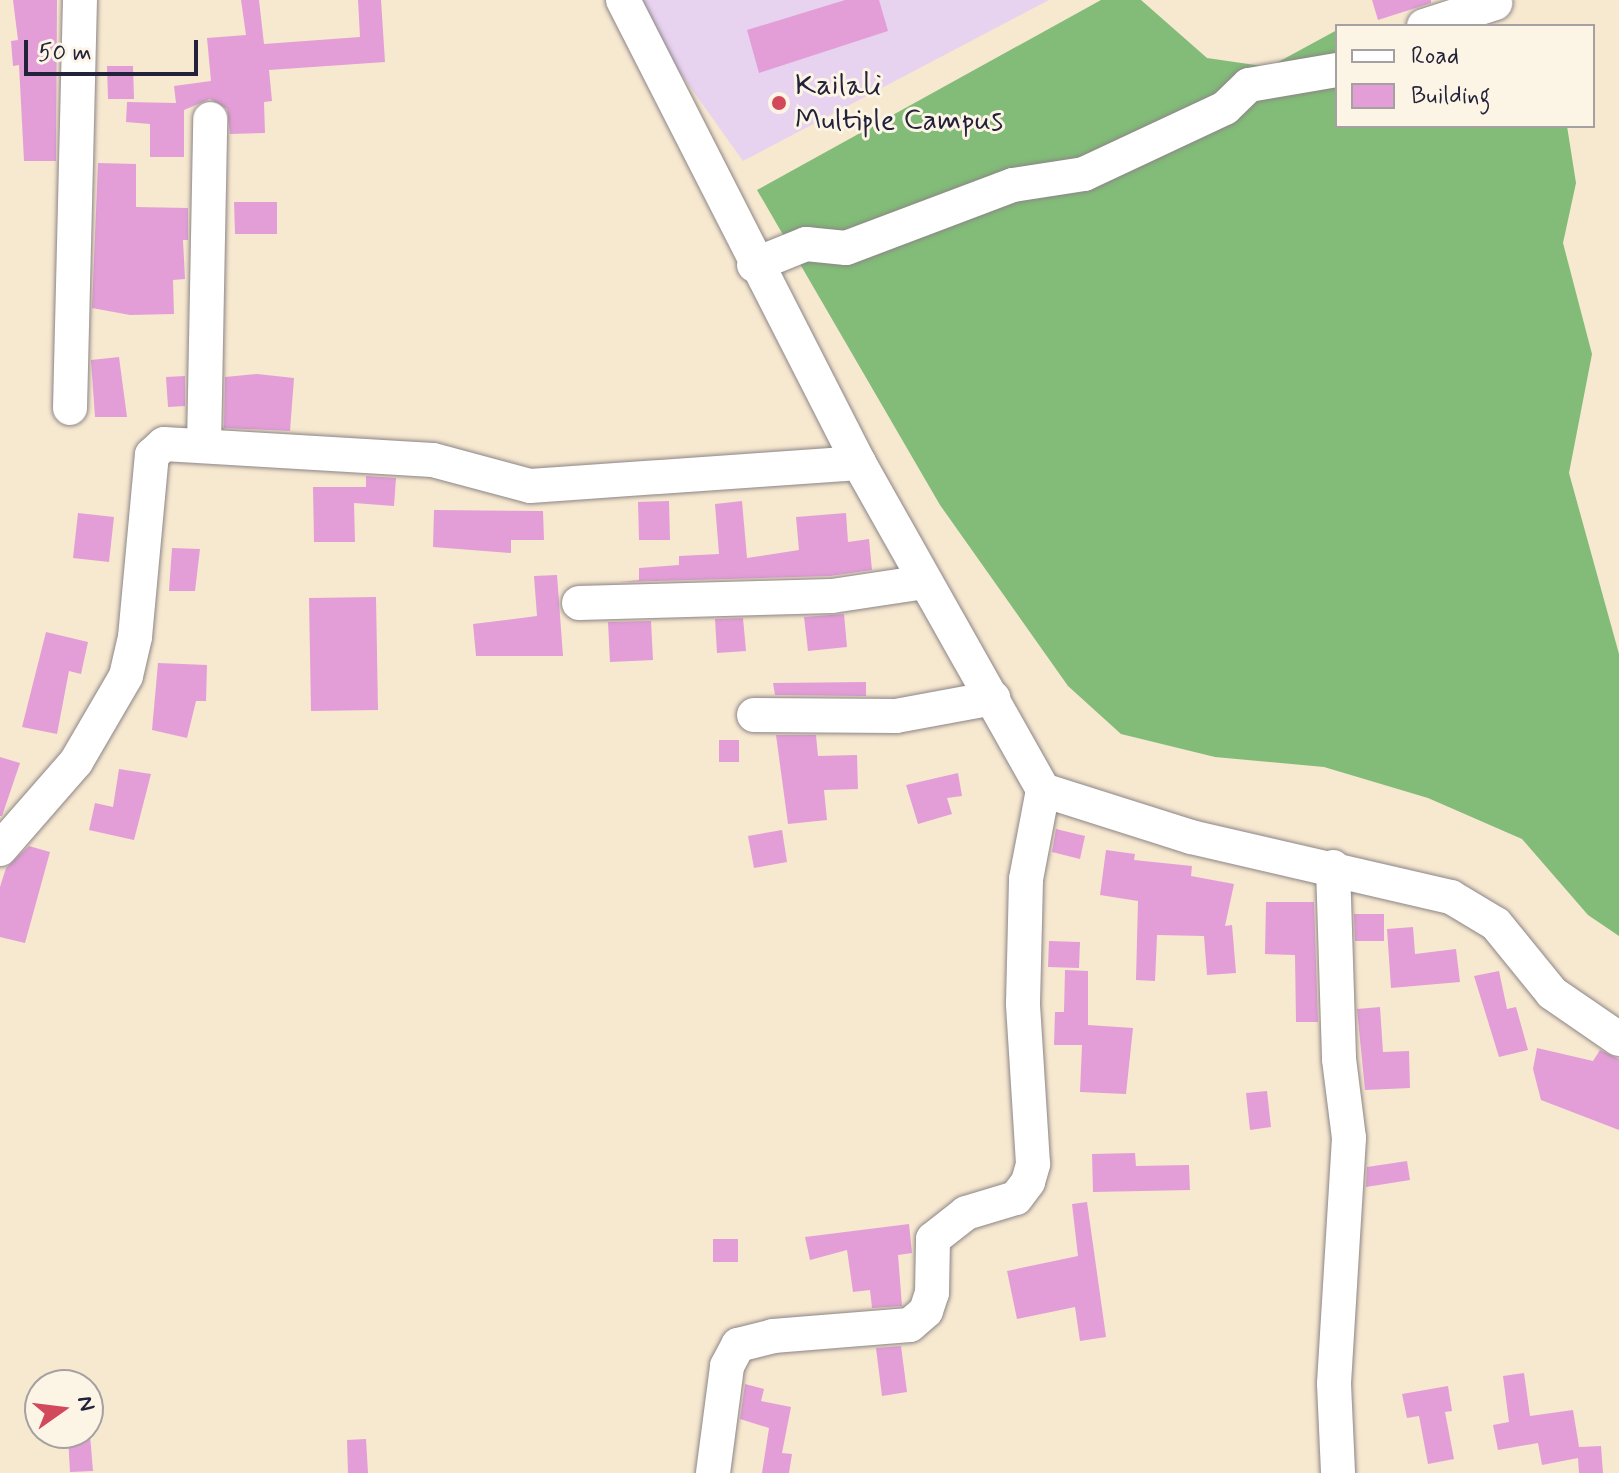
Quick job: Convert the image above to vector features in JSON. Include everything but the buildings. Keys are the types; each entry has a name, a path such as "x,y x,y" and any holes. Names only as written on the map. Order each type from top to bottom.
{"street":[{"path":"70,408 80,0"},
{"path":"623,0 754,265 859,463 1043,790 1026,879 1023,1003 1033,1164 1028,1182 1016,1198 966,1213 933,1239 932,1293 926,1311 910,1325 773,1336 738,1345 727,1366 713,1473"},
{"path":"1430,24 1495,3"},
{"path":"754,265 806,244 846,248 1013,185 1084,174 1225,108 1249,85 1335,70"},
{"path":"204,446 210,119"},
{"path":"0,849 76,762 126,676 135,637 156,448 204,446 433,460 530,486 859,463"},
{"path":"579,603 832,596 925,582"},
{"path":"754,715 896,716 993,698"},
{"path":"1043,790 1191,837 1333,867 1451,897 1496,924 1552,993 1619,1039"},
{"path":"1333,867 1339,1059 1349,1138 1334,1384 1338,1473"}],"shaded area":[{"name":"Kailali Multiple Campus","path":"637,0 1049,0 743,161 651,32"}],"green space":[{"path":"1101,0 1141,0 1207,58 1269,67 1335,31 1335,128 1567,128 1576,183 1563,243 1592,354 1569,473 1619,654 1619,936 1588,915 1522,839 1428,798 1324,767 1215,757 1121,734 1068,686 940,505 757,190"}],"place":[{"name":"Kailali Multiple Campus","path":"779,103"}]}
